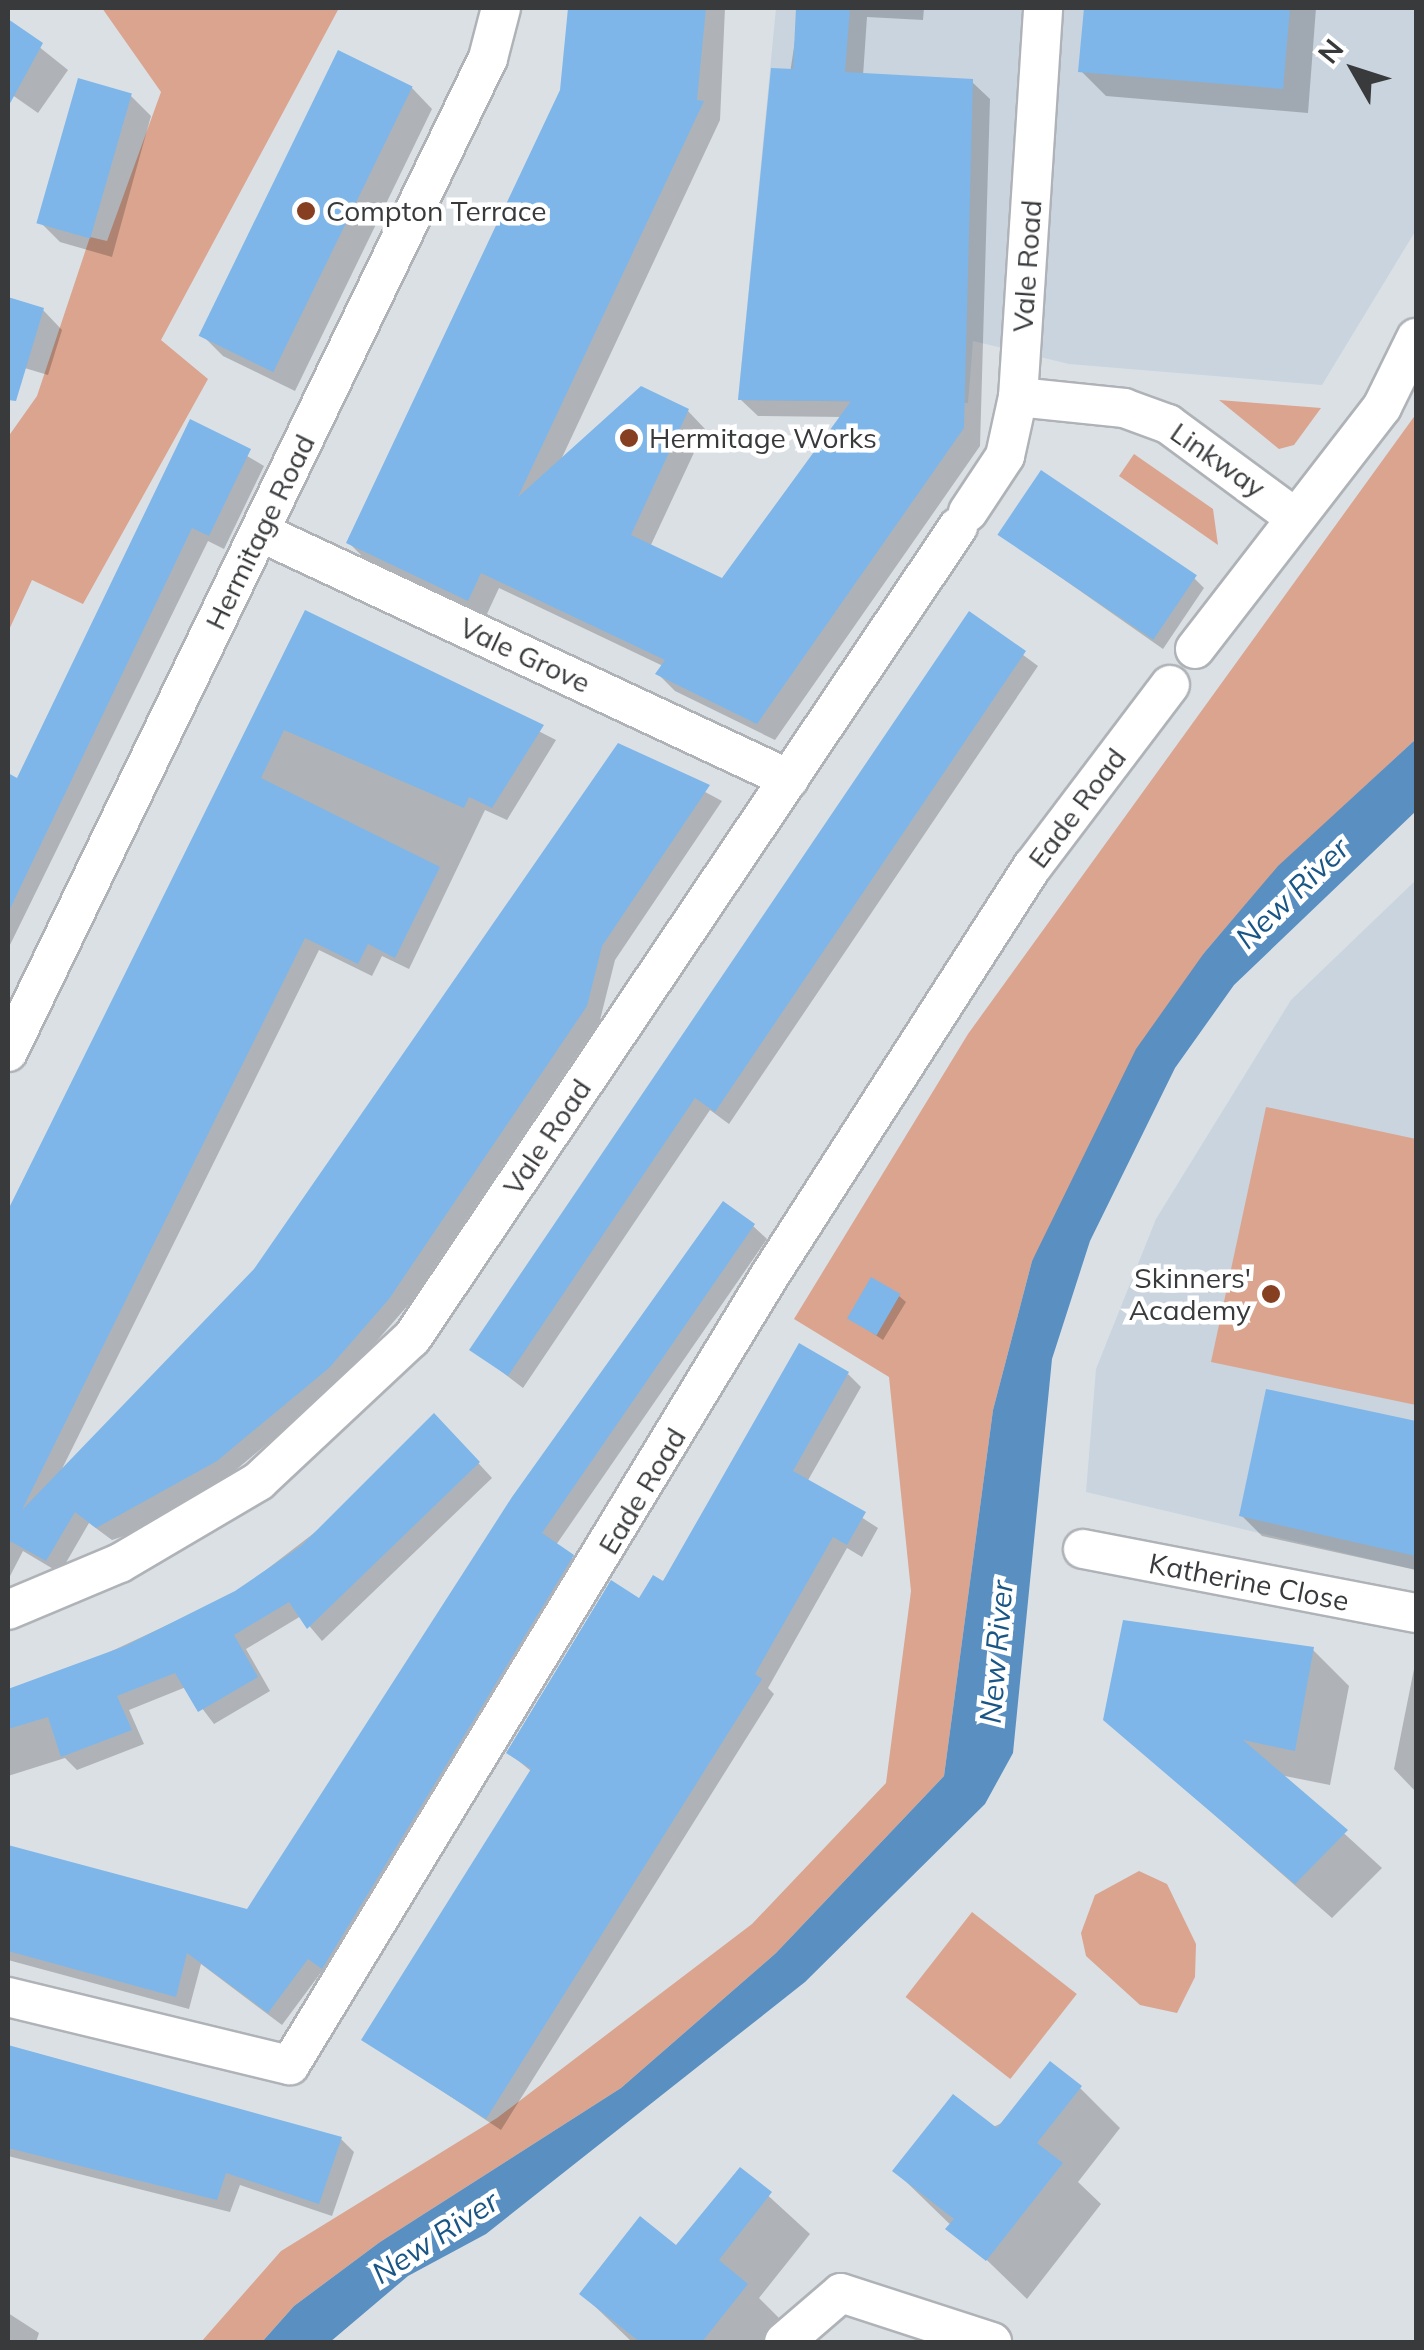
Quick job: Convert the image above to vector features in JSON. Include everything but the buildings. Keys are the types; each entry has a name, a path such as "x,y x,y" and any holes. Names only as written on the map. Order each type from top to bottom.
{"street":[{"name":"Hermitage Road","path":"8,1052 488,58 501,8"},
{"name":"Vale Road","path":"8,1610 185,1530 311,1440 386,1366 440,1300 1005,456 1018,397 1043,8"},
{"path":"1195,649 1382,407 1416,338"},
{"name":"Linkway","path":"1018,397 1124,408 1168,424 1294,517"},
{"name":"Vale Grove","path":"260,532 789,779"},
{"name":"Eade Road","path":"8,1997 290,2065 781,1258 1033,866 1170,685"},
{"name":"Katherine Close","path":"1082,1550 1416,1612"},
{"path":"784,2342 841,2293 992,2342"}],"shaded area":[{"path":"102,8 339,8 161,340 208,379 83,604 32,580 8,632 8,437 37,396 90,237 107,241 161,92"},
{"path":"776,8 1416,8 1416,230 1322,385 1069,364 973,341 968,403 738,400"},
{"path":"1219,400 1321,408 1294,445 1279,449"},
{"path":"1416,414 1416,739 1279,866 1204,953 1032,1261 993,1410 944,1776 776,1953 621,2088 380,2242 294,2306 262,2342 201,2342 281,2251 497,2118 752,1924 886,1783 911,1591 889,1377 794,1319 968,1034"},
{"path":"1134,454 1213,509 1218,545 1119,476"},
{"name":"Skinners' Academy","path":"1416,880 1416,1570 1086,1492 1096,1369 1156,1219 1291,1000"},
{"path":"1266,1107 1416,1139 1416,1405 1211,1362"},
{"path":"1139,1871 1167,1884 1196,1944 1195,1977 1177,2013 1140,2005 1086,1956 1081,1933 1095,1895"},
{"path":"972,1912 1077,1994 1010,2079 906,1997"}],"water":[{"name":"New River","path":"1416,739 1416,811 1234,985 1175,1068 1090,1241 1052,1359 1013,1753 985,1804 805,1982 486,2234 408,2276 330,2342 262,2342 294,2306 380,2242 621,2088 776,1953 944,1776 993,1410 1032,1261 1136,1049 1204,953 1278,866"}],"place":[{"name":"Compton Terrace","path":"306,211"},
{"name":"Hermitage Works","path":"629,438"},
{"name":"Skinners' Academy","path":"1271,1294"}]}
